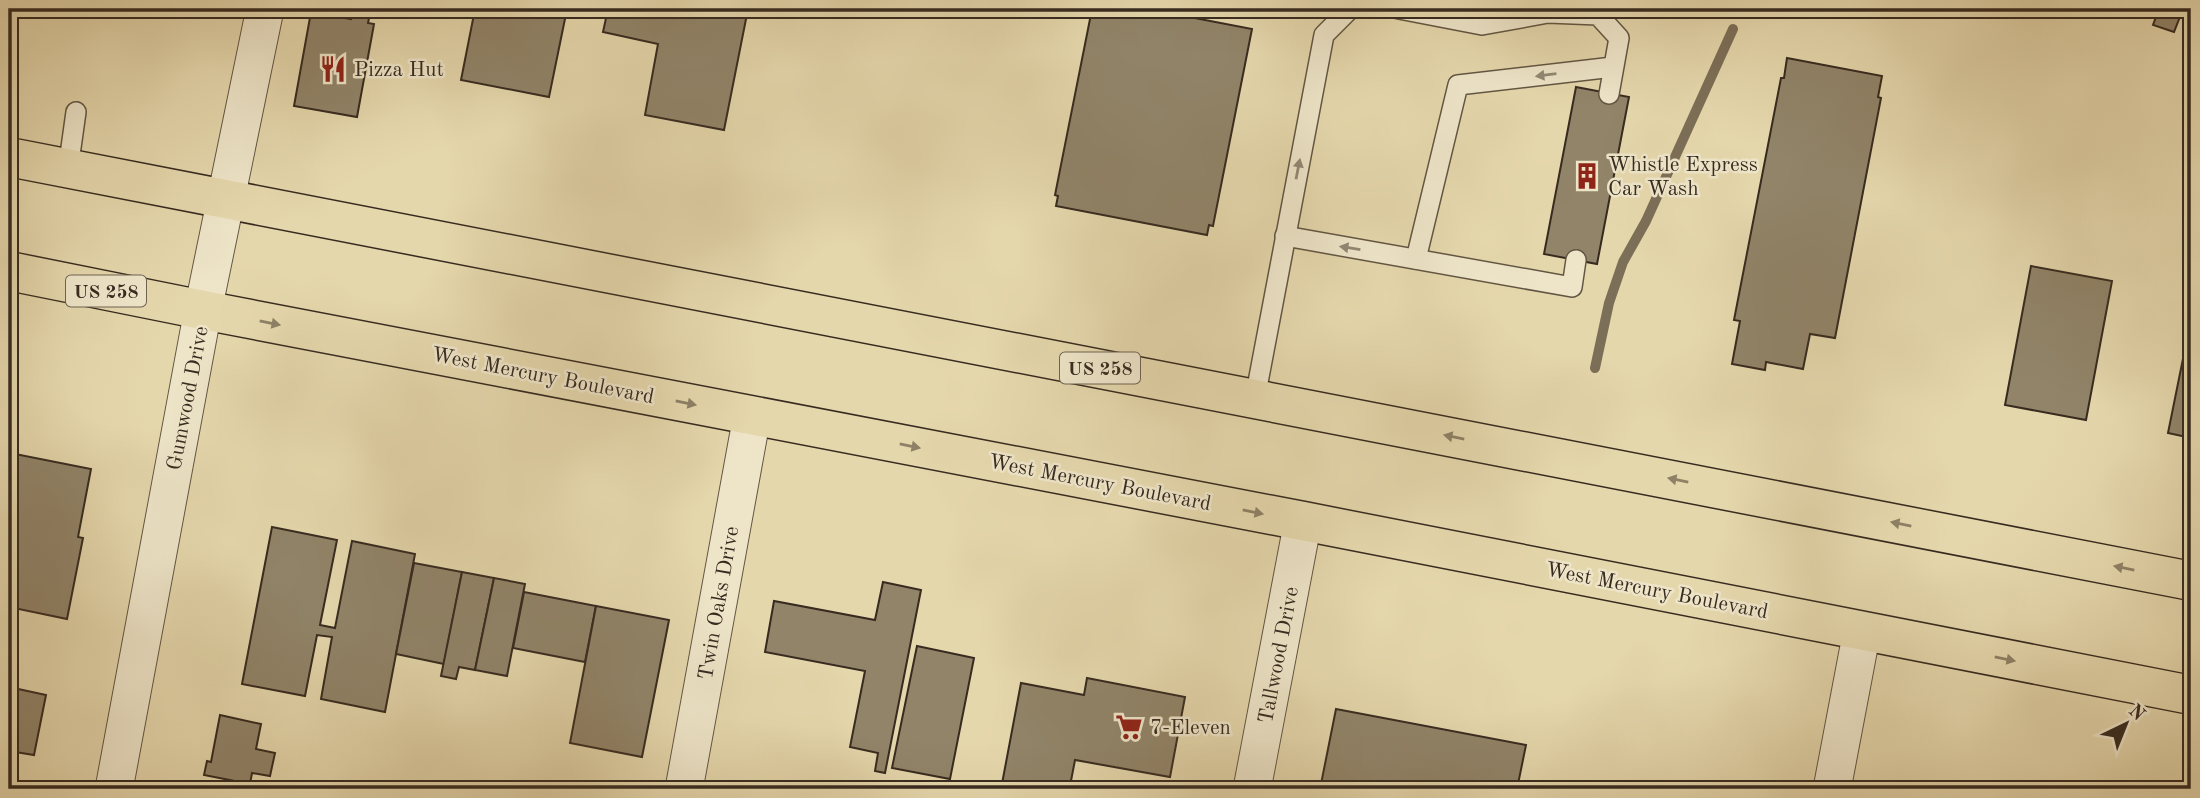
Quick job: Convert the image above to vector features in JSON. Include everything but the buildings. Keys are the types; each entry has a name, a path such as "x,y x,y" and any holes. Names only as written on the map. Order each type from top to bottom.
{"highway":[{"name":"US 258","path":"9,157 2191,581"},
{"name":"West Mercury Boulevard","path":"9,271 2191,695"}],"street":[{"name":"Gumwood Drive","path":"114,789 203,310 265,9"},
{"name":"Twin Oaks Drive","path":"684,789 752,416"},
{"name":"Tallwood Drive","path":"1252,789 1303,521"},
{"path":"1832,789 1862,631"}],"lane":[{"path":"1255,398 1324,35 1350,9"},
{"path":"1399,9 1482,25 1548,13 1598,15 1619,38 1609,94"},
{"path":"1416,258 1458,85 1614,67"},
{"path":"68,169 76,112"},
{"path":"1285,236 1572,287 1576,260"}],"waterway":[{"path":"1595,368 1609,303 1623,262 1646,221 1733,29"}],"place":[{"name":"Pizza Hut","path":"333,69"},
{"name":"Whistle Express Car Wash","path":"1587,176"},
{"name":"7-Eleven","path":"1129,727"}]}
